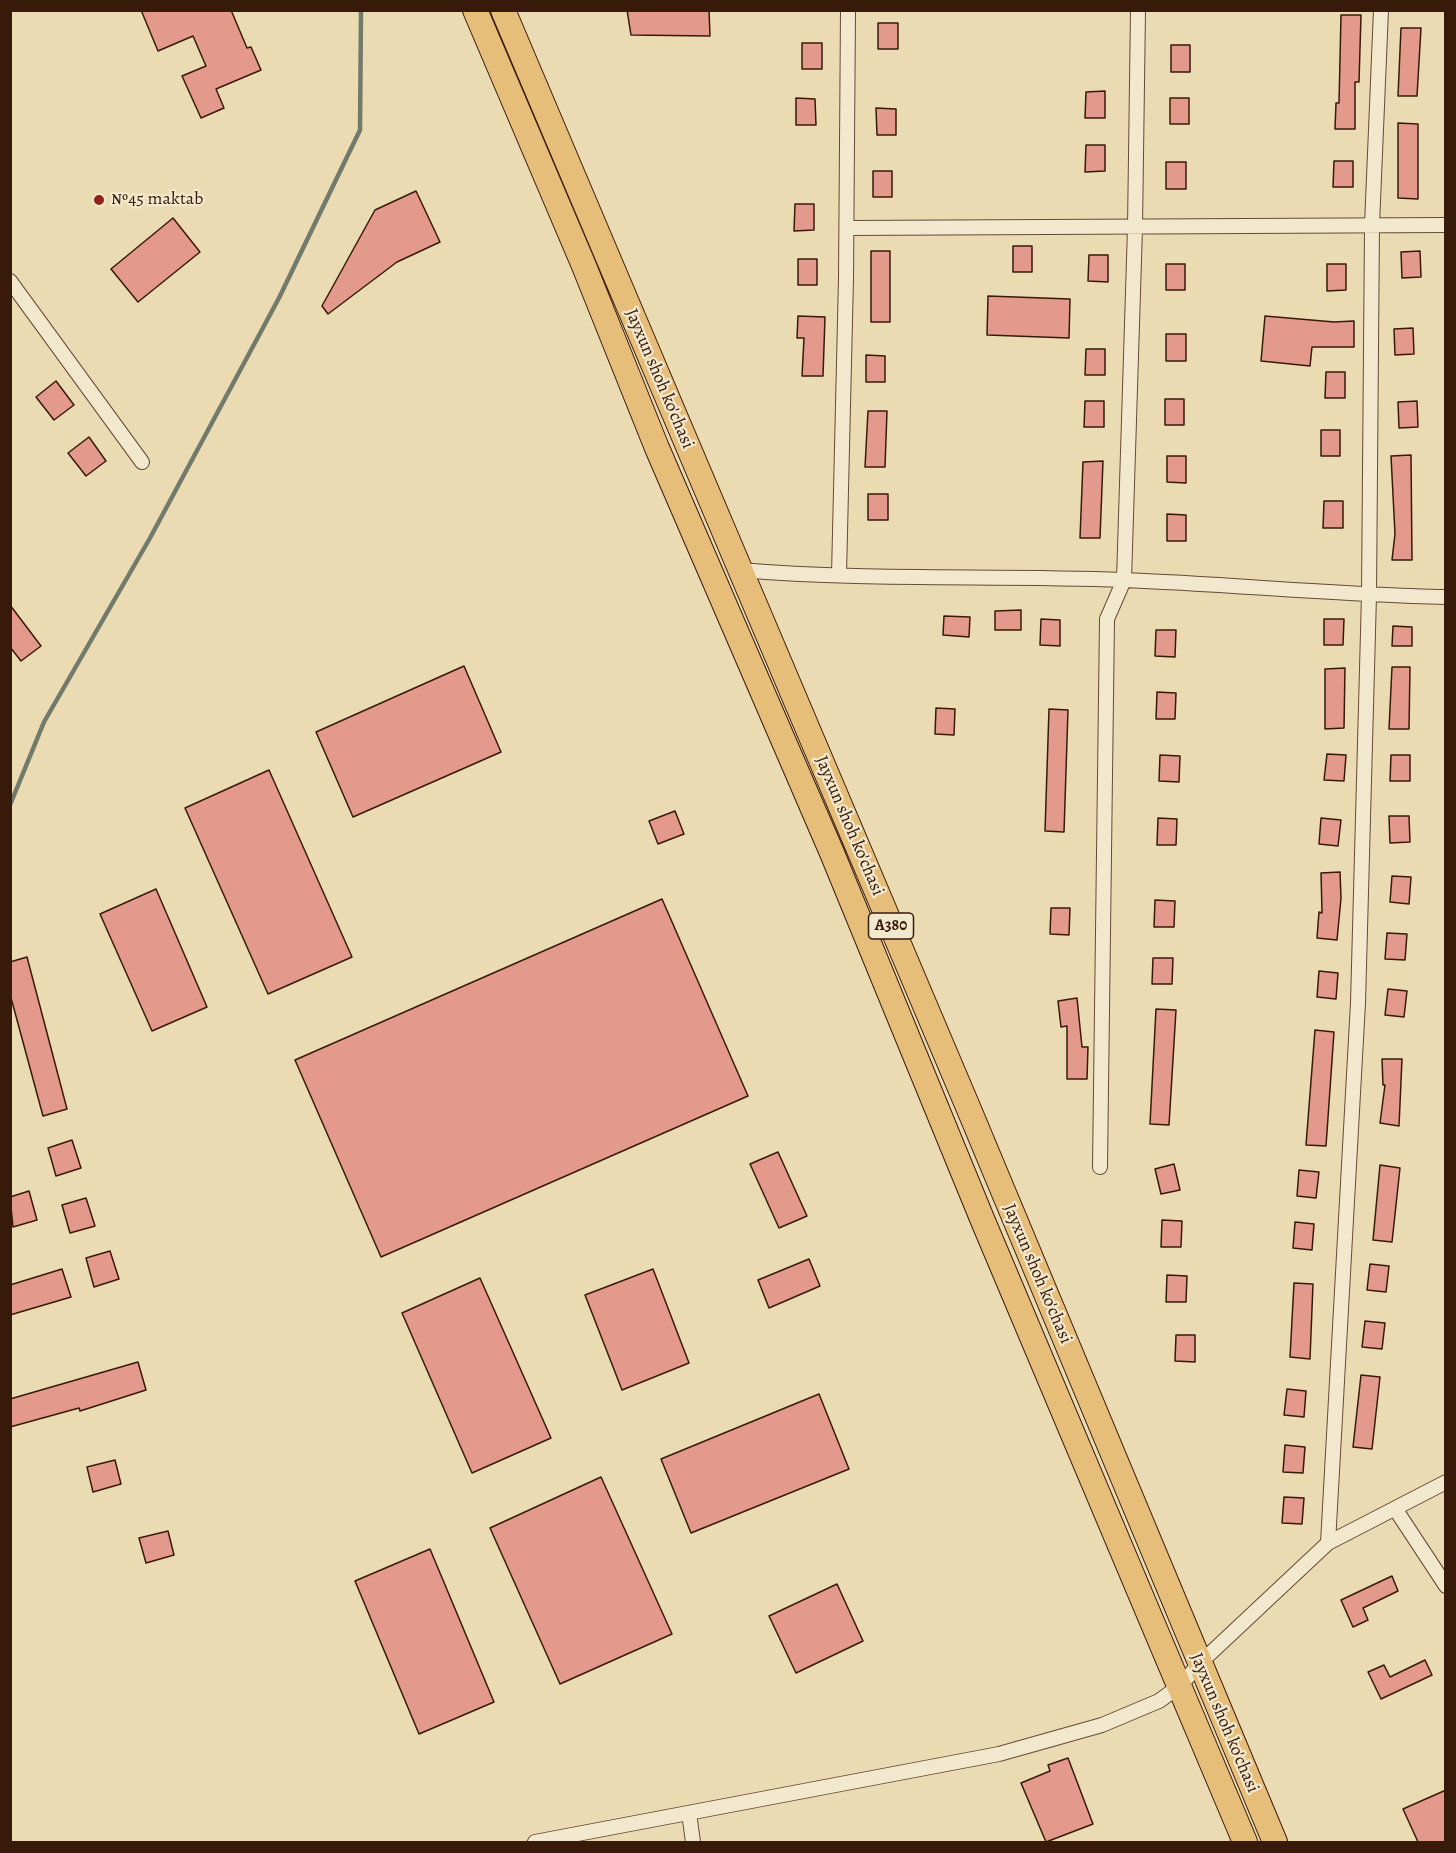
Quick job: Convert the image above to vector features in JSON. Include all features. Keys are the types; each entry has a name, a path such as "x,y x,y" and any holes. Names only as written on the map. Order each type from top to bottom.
{"highway":[{"name":"Jayxun shoh ko'chasi","path":"476,10 584,266 657,448 841,874 983,1221 1181,1685 1245,1842"},
{"name":"Jayxun shoh ko'chasi","path":"502,10 977,1129 1275,1842"}],"street":[{"path":"839,575 847,228 848,10"},
{"path":"1100,1167 1107,619 1124,580 1135,228 1138,10"},
{"path":"1328,1543 1358,1003 1369,595 1371,225 1381,10"},
{"path":"847,228 1446,225"},
{"path":"10,281 142,462"},
{"path":"740,570 797,575 1124,580 1369,595 1446,597"},
{"path":"535,1842 999,1754 1102,1725 1159,1701 1181,1685 1199,1664 1328,1543 1396,1510 1446,1482"},
{"path":"1396,1510 1446,1586"},
{"path":"689,1813 693,1842"}],"building":[{"path":"141,10 231,10 247,48 251,47 261,70 216,89 224,108 201,118 182,76 206,66 193,36 158,51"},
{"path":"627,10 709,10 710,36 631,35"},
{"path":"1341,15 1361,15 1359,82 1355,82 1355,129 1335,129 1336,103 1339,103"},
{"path":"878,23 898,23 898,49 878,49"},
{"path":"1401,28 1421,28 1417,96 1398,96"},
{"path":"802,43 822,43 822,69 802,69"},
{"path":"1171,45 1190,45 1190,72 1171,72"},
{"path":"1105,91 1105,118 1085,118 1086,92"},
{"path":"796,98 815,99 816,125 796,125"},
{"path":"1170,98 1189,98 1189,124 1170,124"},
{"path":"876,108 896,109 896,135 877,135"},
{"path":"1398,123 1418,124 1418,199 1398,198"},
{"path":"1086,145 1105,145 1105,171 1085,172"},
{"path":"1334,161 1353,161 1353,187 1333,187"},
{"path":"1166,162 1186,162 1186,189 1166,189"},
{"path":"873,171 892,171 892,197 873,197"},
{"path":"416,191 440,242 397,262 328,314 322,306 375,210"},
{"path":"795,204 814,204 814,230 794,231"},
{"path":"173,218 200,252 138,302 111,269"},
{"path":"1013,246 1032,246 1032,272 1013,272"},
{"path":"871,251 890,251 890,322 871,322"},
{"path":"1420,251 1421,277 1402,278 1401,252"},
{"path":"1089,255 1108,255 1108,282 1088,281"},
{"path":"798,259 817,259 817,285 798,285"},
{"path":"1166,264 1185,264 1185,290 1166,290"},
{"path":"1327,264 1346,264 1346,290 1327,291"},
{"path":"988,296 1070,299 1069,338 987,335"},
{"path":"798,316 825,317 823,376 802,376 804,338 797,338"},
{"path":"1265,316 1334,322 1354,321 1354,347 1312,347 1310,366 1261,361"},
{"path":"1413,328 1414,354 1395,355 1394,329"},
{"path":"1166,334 1186,334 1186,361 1166,361"},
{"path":"1086,349 1105,349 1105,375 1085,375"},
{"path":"866,355 885,356 885,382 866,382"},
{"path":"1326,372 1345,372 1345,398 1325,398"},
{"path":"56,381 74,405 54,420 36,397"},
{"path":"1165,399 1184,399 1184,425 1165,425"},
{"path":"1085,401 1104,401 1104,427 1084,427"},
{"path":"1417,401 1418,427 1399,428 1398,402"},
{"path":"868,411 887,411 885,467 865,467"},
{"path":"1321,430 1340,430 1340,456 1321,456"},
{"path":"89,437 106,461 86,476 68,453"},
{"path":"1411,455 1412,560 1392,560 1395,534 1391,456"},
{"path":"1167,456 1186,456 1186,483 1167,482"},
{"path":"1103,461 1100,538 1080,538 1083,462"},
{"path":"868,494 888,494 888,520 868,520"},
{"path":"1324,501 1343,501 1343,528 1323,528"},
{"path":"1167,514 1186,515 1186,541 1167,541"},
{"path":"10,605 41,646 21,661 10,647"},
{"path":"1021,610 1021,630 995,630 995,611"},
{"path":"944,616 970,617 969,637 943,635"},
{"path":"1041,619 1060,620 1060,646 1040,645"},
{"path":"1324,619 1344,619 1343,645 1324,645"},
{"path":"1393,626 1412,627 1412,646 1392,646"},
{"path":"1156,630 1176,630 1175,657 1155,656"},
{"path":"464,666 501,752 353,817 316,732"},
{"path":"1392,667 1410,667 1409,729 1389,729"},
{"path":"1345,668 1344,728 1325,729 1325,669"},
{"path":"1157,692 1176,693 1175,719 1156,719"},
{"path":"936,708 955,709 954,735 935,734"},
{"path":"1049,709 1068,710 1064,832 1045,831"},
{"path":"1327,754 1346,755 1344,781 1324,780"},
{"path":"1160,755 1180,756 1179,782 1159,781"},
{"path":"1391,755 1410,755 1410,781 1390,781"},
{"path":"269,770 352,957 268,994 185,808"},
{"path":"675,811 684,834 658,844 649,821"},
{"path":"1389,816 1409,816 1410,842 1390,843"},
{"path":"1158,818 1177,819 1176,845 1157,845"},
{"path":"1321,818 1341,820 1338,846 1319,844"},
{"path":"1340,872 1341,898 1337,940 1317,938 1319,912 1322,913 1321,873"},
{"path":"1392,876 1411,877 1409,904 1390,902"},
{"path":"156,889 207,1007 152,1031 100,914"},
{"path":"662,899 748,1096 381,1257 295,1060"},
{"path":"1155,900 1175,901 1174,927 1154,927"},
{"path":"1051,908 1070,908 1069,935 1050,934"},
{"path":"1387,933 1407,934 1405,960 1385,959"},
{"path":"27,957 67,1109 43,1116 10,994 10,962"},
{"path":"1153,958 1173,958 1172,984 1152,984"},
{"path":"1319,971 1338,973 1336,999 1317,997"},
{"path":"1388,989 1407,991 1404,1017 1385,1015"},
{"path":"1077,998 1082,1047 1088,1047 1087,1079 1067,1079 1067,1026 1061,1027 1058,1001"},
{"path":"1156,1009 1176,1010 1169,1125 1150,1124"},
{"path":"1315,1030 1334,1032 1326,1146 1306,1145"},
{"path":"1382,1059 1402,1059 1399,1126 1380,1123 1385,1085 1383,1085"},
{"path":"72,1140 81,1168 56,1176 48,1148"},
{"path":"778,1152 807,1216 779,1228 750,1164"},
{"path":"1174,1164 1180,1190 1161,1194 1155,1169"},
{"path":"1380,1165 1400,1168 1392,1242 1373,1240"},
{"path":"1299,1170 1319,1172 1316,1198 1297,1196"},
{"path":"29,1191 37,1220 13,1227 10,1197"},
{"path":"86,1198 95,1226 70,1233 62,1205"},
{"path":"1162,1220 1182,1221 1181,1247 1161,1247"},
{"path":"1295,1222 1314,1224 1312,1250 1293,1248"},
{"path":"110,1251 119,1279 94,1287 86,1258"},
{"path":"809,1259 820,1286 769,1308 758,1280"},
{"path":"1370,1264 1389,1266 1386,1292 1367,1290"},
{"path":"62,1269 71,1297 10,1315 10,1285"},
{"path":"653,1269 689,1363 622,1390 585,1295"},
{"path":"1167,1275 1187,1276 1186,1302 1166,1302"},
{"path":"480,1278 551,1438 472,1473 402,1313"},
{"path":"1294,1283 1313,1284 1310,1359 1290,1357"},
{"path":"1365,1321 1385,1323 1382,1349 1362,1347"},
{"path":"1176,1335 1195,1335 1195,1362 1175,1361"},
{"path":"138,1362 146,1390 80,1411 79,1408 10,1427 10,1399"},
{"path":"1361,1375 1380,1377 1372,1449 1353,1447"},
{"path":"1287,1389 1306,1391 1304,1417 1284,1415"},
{"path":"819,1394 849,1469 691,1533 661,1459"},
{"path":"1285,1445 1305,1447 1303,1473 1283,1472"},
{"path":"115,1460 121,1484 93,1492 87,1467"},
{"path":"601,1477 672,1634 560,1684 490,1528"},
{"path":"1284,1497 1304,1498 1302,1524 1282,1523"},
{"path":"168,1531 174,1555 146,1563 139,1538"},
{"path":"430,1549 494,1702 419,1734 355,1581"},
{"path":"1392,1576 1398,1591 1363,1608 1368,1620 1353,1627 1341,1600"},
{"path":"837,1584 863,1641 796,1673 769,1616"},
{"path":"1425,1660 1432,1675 1381,1699 1368,1672 1384,1665 1390,1677"},
{"path":"1068,1758 1093,1824 1046,1842 1021,1783 1050,1771 1048,1765"},
{"path":"1446,1790 1446,1842 1418,1842 1403,1809"}],"waterway":[{"path":"10,805 44,722 150,538 279,298 360,130 361,10"}],"place":[{"name":"№45 maktab","path":"99,200"}]}
